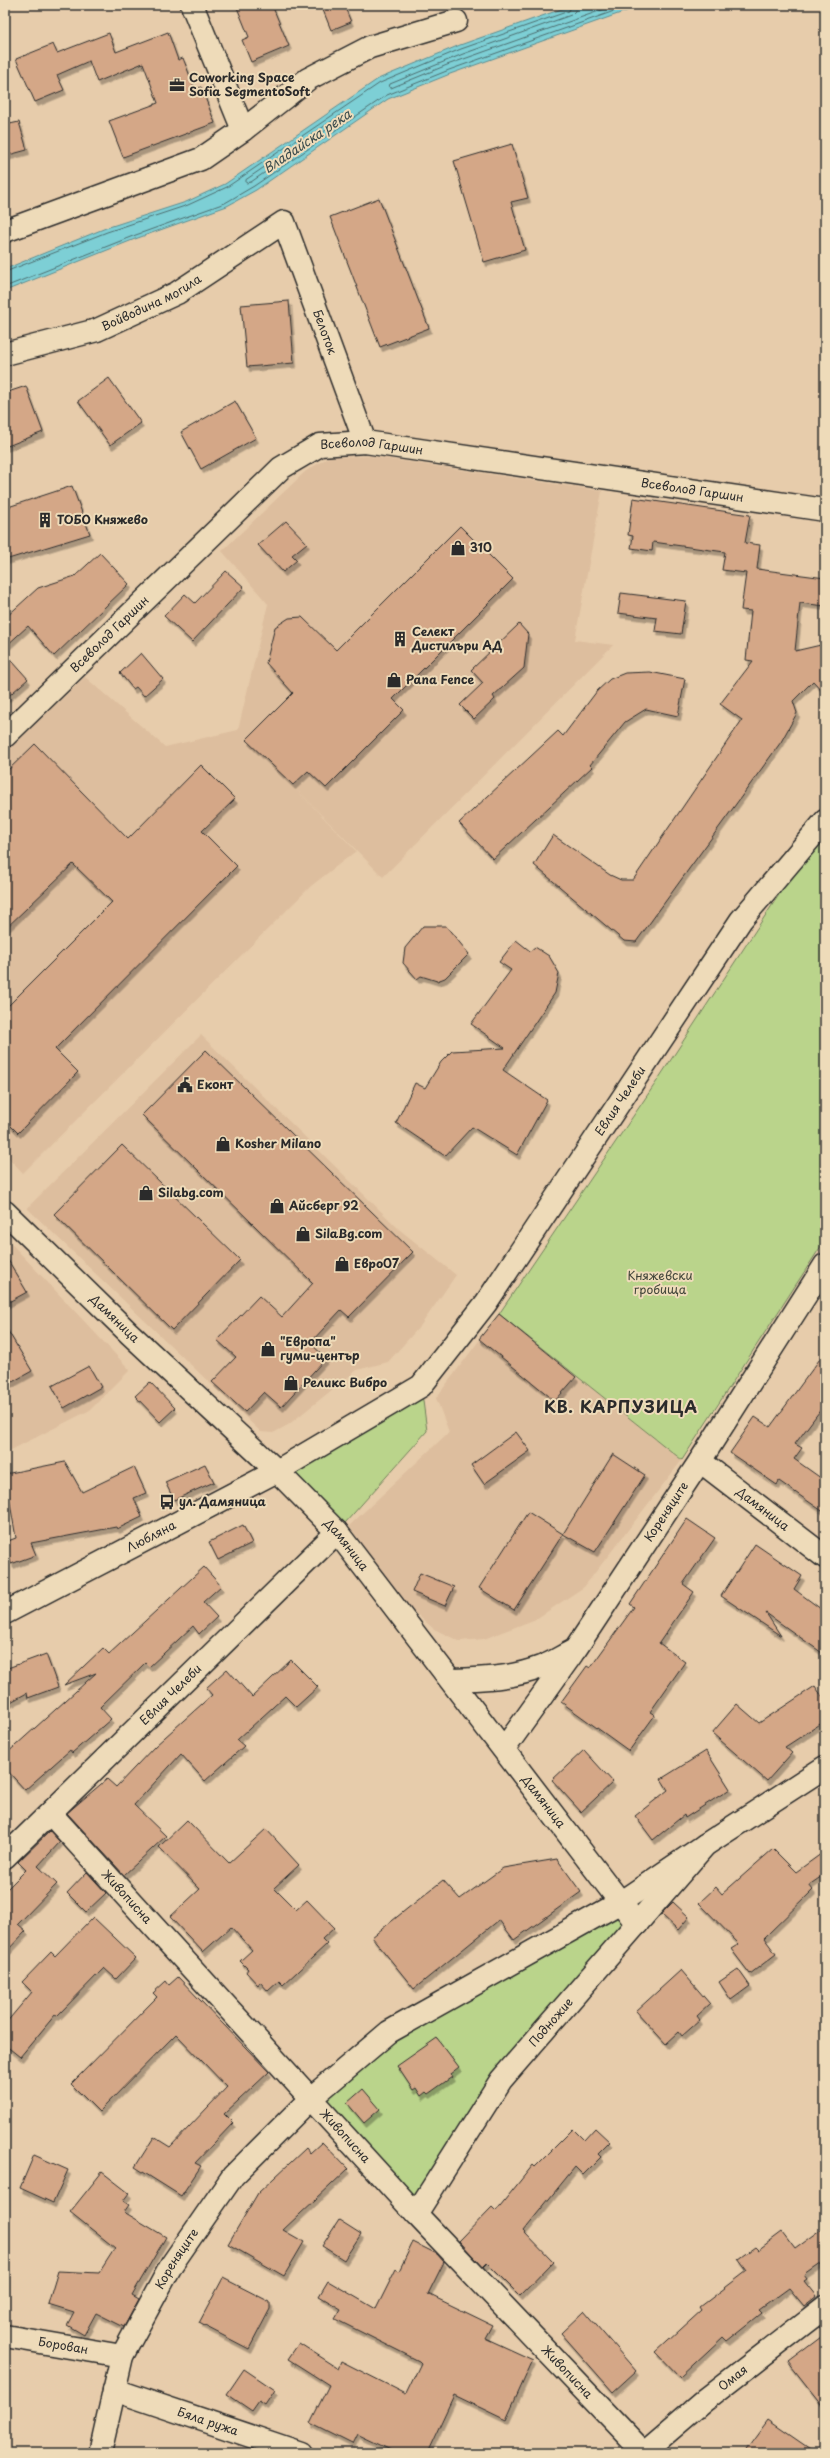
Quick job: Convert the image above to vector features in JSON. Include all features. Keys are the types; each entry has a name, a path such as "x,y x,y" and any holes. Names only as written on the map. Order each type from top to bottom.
{"street":[{"path":"192,5 243,130"},
{"path":"5,231 201,159 243,130 308,78 370,47 456,21"},
{"name":"Войводина могила","path":"5,354 97,330 177,293 284,222"},
{"name":"Белоток","path":"284,222 365,442"},
{"name":"Всеволод Гаршин","path":"5,736 281,468 320,445 365,442 825,510"},
{"name":"Евлия Челеби","path":"421,1386 486,1303 741,920 825,820"},
{"name":"Дамяница","path":"5,1212 129,1333 277,1471 337,1532 452,1680 637,1924"},
{"name":"Кореняците","path":"452,1680 486,1679 511,1675 542,1667 575,1650 700,1461 825,1265"},
{"name":"Любляна","path":"5,1613 277,1471 421,1386"},
{"name":"Дамяница","path":"700,1461 825,1557"},
{"name":"Евлия Челеби","path":"5,1857 51,1814 337,1532"},
{"path":"504,1749 575,1650"},
{"name":"Подножие","path":"311,2098 389,2032 621,1902 825,1767"},
{"name":"Живописна","path":"51,1814 416,2214 644,2453"},
{"name":"Подножие","path":"416,2214 501,2080 705,1846"},
{"name":"Кореняците","path":"100,2453 122,2356 172,2264 234,2176 311,2098"},
{"name":"Омая","path":"644,2453 705,2400 825,2307"},
{"name":"Борован","path":"5,2336 122,2356"},
{"name":"Бяла ружа","path":"114,2390 301,2453"}],"shaded area":[{"path":"369,456 602,491 575,640 613,645 383,877 284,777 356,851 311,886 23,1173 5,1154 5,753 85,677 165,747 238,730 268,604 222,551 306,471 329,457"},
{"path":"201,1035 400,1230 456,1275 421,1325 388,1362 357,1370 288,1425 273,1433 261,1432 27,1208"},
{"path":"5,1237 130,1370 90,1410 5,1453"},
{"path":"499,1314 682,1460 584,1587 536,1619 484,1639 459,1641 434,1629 414,1612 376,1571 362,1544 349,1526 449,1432 436,1398"}],"green space":[{"name":"Княжевски гробища","path":"825,839 825,1240 682,1460 499,1314 657,1081 784,887"},
{"path":"421,1386 427,1431 337,1532 277,1471"},
{"path":"621,1902 637,1924 577,1991 416,2214 311,2098 389,2032"}],"water":[{"name":"Владайска река","path":"573,5 643,5 450,74 388,99 256,190 227,206 135,239 5,291 5,269 106,228 186,202 225,184 378,79 460,45"}],"building":[{"path":"236,5 272,5 289,46 251,62 242,40 249,37"},
{"path":"321,5 344,5 351,22 331,30"},
{"path":"168,32 178,60 183,58 195,89 201,87 215,123 123,157 109,121 158,103 143,63 97,82 89,61 57,75 64,90 35,102 16,59 53,44 57,53 109,33 116,52"},
{"path":"19,122 27,150 5,156 5,125"},
{"path":"512,144 528,198 511,202 525,250 484,262 454,161"},
{"path":"379,198 429,328 380,347 330,217"},
{"path":"289,301 294,363 247,367 241,305"},
{"path":"109,378 141,423 110,445 78,401"},
{"path":"26,386 43,432 5,447 5,393"},
{"path":"235,401 256,438 201,469 181,432"},
{"name":"ТОБО Княжево","path":"72,486 90,534 5,560 5,508"},
{"path":"633,498 750,515 745,543 760,545 757,569 825,578 825,606 800,603 795,651 825,644 825,694 813,681 793,701 797,713 781,742 636,942 624,941 534,865 553,835 610,875 621,880 633,880 742,720 720,704 753,661 746,660 751,611 741,610 746,573 722,570 725,552 653,542 652,551 631,548 633,536 628,535"},
{"path":"286,521 307,543 292,555 297,560 283,572 258,545"},
{"name":"Селект Дистилъри АД","path":"460,526 513,579 393,699 404,710 326,788 308,771 293,785 246,740 293,693 266,663 275,627 289,618 302,617 336,650"},
{"path":"100,553 129,584 54,656 28,626 5,647 5,618 38,588 75,576"},
{"path":"226,571 244,587 192,642 164,616 185,594 195,603"},
{"path":"621,593 686,601 681,634 655,631 657,618 618,613"},
{"path":"519,624 528,634 524,668 493,696 495,699 474,719 460,705 483,683 471,670"},
{"path":"5,653 28,679 5,699"},
{"path":"141,653 163,679 144,696 136,687 133,689 120,673"},
{"path":"650,672 685,679 678,716 646,709 625,722 590,765 592,767 493,859 459,823 558,731 563,736 597,691 610,679 625,673"},
{"path":"35,744 128,839 201,765 235,799 202,831 237,866 55,1049 78,1072 18,1133 5,1120 5,1009 112,902 73,864 5,929 5,773"},
{"path":"423,926 446,926 469,954 445,978 437,981 421,976 417,979 403,963 405,948"},
{"path":"516,940 530,951 535,947 549,956 559,973 555,993 503,1070 547,1100 517,1155 472,1127 445,1156 396,1123 415,1083 425,1088 441,1062 452,1051 505,1048 471,1024 511,970 499,962"},
{"path":"206,1050 413,1252 349,1317 341,1310 310,1343 326,1358 281,1407 264,1392 245,1412 212,1382 236,1357 217,1340 259,1296 282,1317 313,1283 142,1115"},
{"path":"122,1145 240,1260 172,1330 54,1214"},
{"path":"5,1255 27,1292 5,1304"},
{"path":"499,1314 576,1377 555,1401 479,1339"},
{"path":"5,1326 32,1371 5,1386"},
{"path":"825,1352 825,1404 795,1444 802,1448 794,1459 825,1481 825,1513 779,1481 777,1485 730,1453 755,1417 770,1427"},
{"path":"89,1366 101,1387 64,1408 52,1386"},
{"path":"150,1382 175,1408 160,1422 135,1396"},
{"path":"516,1432 530,1451 484,1484 471,1465"},
{"path":"613,1454 645,1475 595,1552 563,1534"},
{"path":"65,1462 82,1492 134,1467 146,1493 134,1498 142,1517 117,1529 116,1527 31,1543 36,1555 11,1564 5,1542 16,1538 5,1474"},
{"path":"205,1464 214,1482 174,1500 165,1482"},
{"path":"528,1512 563,1534 514,1610 479,1588"},
{"path":"687,1519 715,1538 683,1584 694,1592 659,1643 685,1662 650,1712 655,1715 629,1751 561,1702 587,1666 590,1668 634,1607 630,1604"},
{"path":"243,1525 252,1543 218,1560 209,1542"},
{"path":"755,1544 802,1576 794,1589 825,1612 825,1655 766,1613 781,1636 721,1596"},
{"path":"204,1567 221,1586 203,1602 217,1617 199,1634 193,1626 149,1667 145,1663 100,1707 111,1719 72,1753 70,1750 25,1790 5,1768 5,1755 96,1673 64,1685 103,1648 109,1654"},
{"path":"420,1573 454,1587 445,1606 412,1592"},
{"path":"46,1654 58,1687 28,1698 27,1693 5,1705 5,1669"},
{"path":"291,1660 318,1687 296,1707 285,1696 237,1740 244,1746 205,1781 181,1754 134,1805 166,1836 124,1875 67,1813 107,1779 116,1787 155,1746 212,1695 206,1688 227,1669 252,1697"},
{"path":"815,1686 825,1701 825,1721 785,1747 792,1753 767,1781 712,1733 737,1704 759,1723"},
{"path":"584,1750 613,1782 581,1812 552,1780"},
{"path":"706,1751 730,1789 685,1818 684,1815 653,1840 635,1816 668,1790 661,1779"},
{"path":"187,1820 229,1863 266,1829 299,1865 274,1888 296,1910 307,1900 334,1928 322,1939 327,1944 283,1985 279,1981 268,1991 260,1982 258,1985 246,1972 248,1969 240,1961 252,1950 231,1927 203,1952 170,1917 200,1889 159,1847"},
{"path":"50,1831 60,1842 38,1866 57,1884 18,1924 26,1931 5,1953 5,1891 26,1870 18,1862"},
{"path":"773,1849 796,1872 825,1851 825,1874 809,1885 813,1890 764,1938 776,1954 750,1974 731,1949 739,1944 699,1903 716,1887 722,1894"},
{"path":"557,1859 581,1892 514,1940 499,1920 414,1989 372,1937 443,1880 460,1899 503,1868"},
{"path":"87,1872 106,1893 86,1912 67,1893"},
{"path":"673,1902 689,1917 678,1930 661,1914"},
{"path":"93,1917 136,1958 116,1979 104,1968 57,2016 55,2015 20,2057 5,2045 5,2024 32,1992 22,1982 51,1952 55,1956"},
{"path":"738,1969 750,1986 731,2000 719,1982"},
{"path":"681,1970 710,2004 697,2016 700,2020 682,2036 679,2032 666,2044 636,2011"},
{"path":"178,1977 269,2072 224,2114 233,2123 195,2163 201,2166 181,2196 135,2167 154,2137 170,2147 227,2087 176,2034 99,2112 71,2084 157,1997 153,1993 166,1981 169,1985"},
{"path":"437,2038 459,2067 450,2074 452,2077 428,2094 426,2092 421,2096 416,2088 413,2090 397,2066"},
{"path":"363,2089 380,2109 364,2123 347,2103"},
{"path":"595,2128 610,2142 598,2154 601,2157 583,2175 575,2167 523,2231 553,2262 520,2296 487,2263 483,2267 459,2241 492,2207 496,2211 533,2165 535,2167 573,2129 584,2140"},
{"path":"322,2142 348,2169 283,2230 304,2242 284,2276 228,2244 258,2193 306,2148 310,2153"},
{"path":"34,2155 68,2170 53,2203 20,2188"},
{"path":"102,2172 129,2193 123,2201 129,2205 124,2212 166,2237 132,2295 139,2299 124,2327 96,2313 84,2335 67,2325 74,2312 48,2304 58,2271 99,2273 115,2248 70,2212"},
{"path":"339,2220 361,2234 344,2260 322,2246"},
{"path":"825,2227 825,2261 805,2275 808,2279 805,2281 817,2296 804,2306 789,2288 759,2310 762,2313 727,2341 723,2337 680,2377 656,2352 702,2310 700,2307 747,2271 738,2259 755,2247 758,2250 782,2232 795,2249"},
{"path":"413,2242 437,2254 444,2262 428,2294 492,2325 485,2338 533,2360 506,2420 454,2395 427,2453 397,2453 357,2434 352,2444 310,2423 329,2385 288,2359 299,2343 338,2368 341,2361 406,2394 421,2363 335,2319 341,2309 319,2296 328,2281 376,2309 396,2269 399,2271"},
{"path":"223,2278 270,2302 270,2309 249,2349 199,2323"},
{"path":"584,2311 636,2371 613,2392 561,2333"},
{"path":"825,2334 825,2409 788,2362"},
{"path":"244,2369 275,2390 265,2405 259,2401 252,2411 227,2394"},
{"path":"768,2420 816,2453 744,2453"}],"place":[{"name":"Coworking Space Sofia SegmentoSoft","path":"177,85"},
{"name":"ТОБО Княжево","path":"45,520"},
{"name":"310","path":"458,548"},
{"name":"Селект Дистилъри АД","path":"400,639"},
{"name":"Pana Fence","path":"394,680"},
{"name":"Еконт","path":"185,1085"},
{"name":"Kosher Milano","path":"223,1144"},
{"name":"Silabg.com","path":"146,1193"},
{"name":"Айсберг 92","path":"277,1206"},
{"name":"SilaBg.com","path":"303,1234"},
{"name":"Евро07","path":"342,1264"},
{"name":"\"Европа\" гуми-център","path":"268,1349"},
{"name":"Реликс Вибро","path":"291,1383"},
{"name":"ул. Дамяница","path":"167,1502"}],"district":[{"name":"КВ. КАРПУЗИЦА","path":"621,1407"}]}
